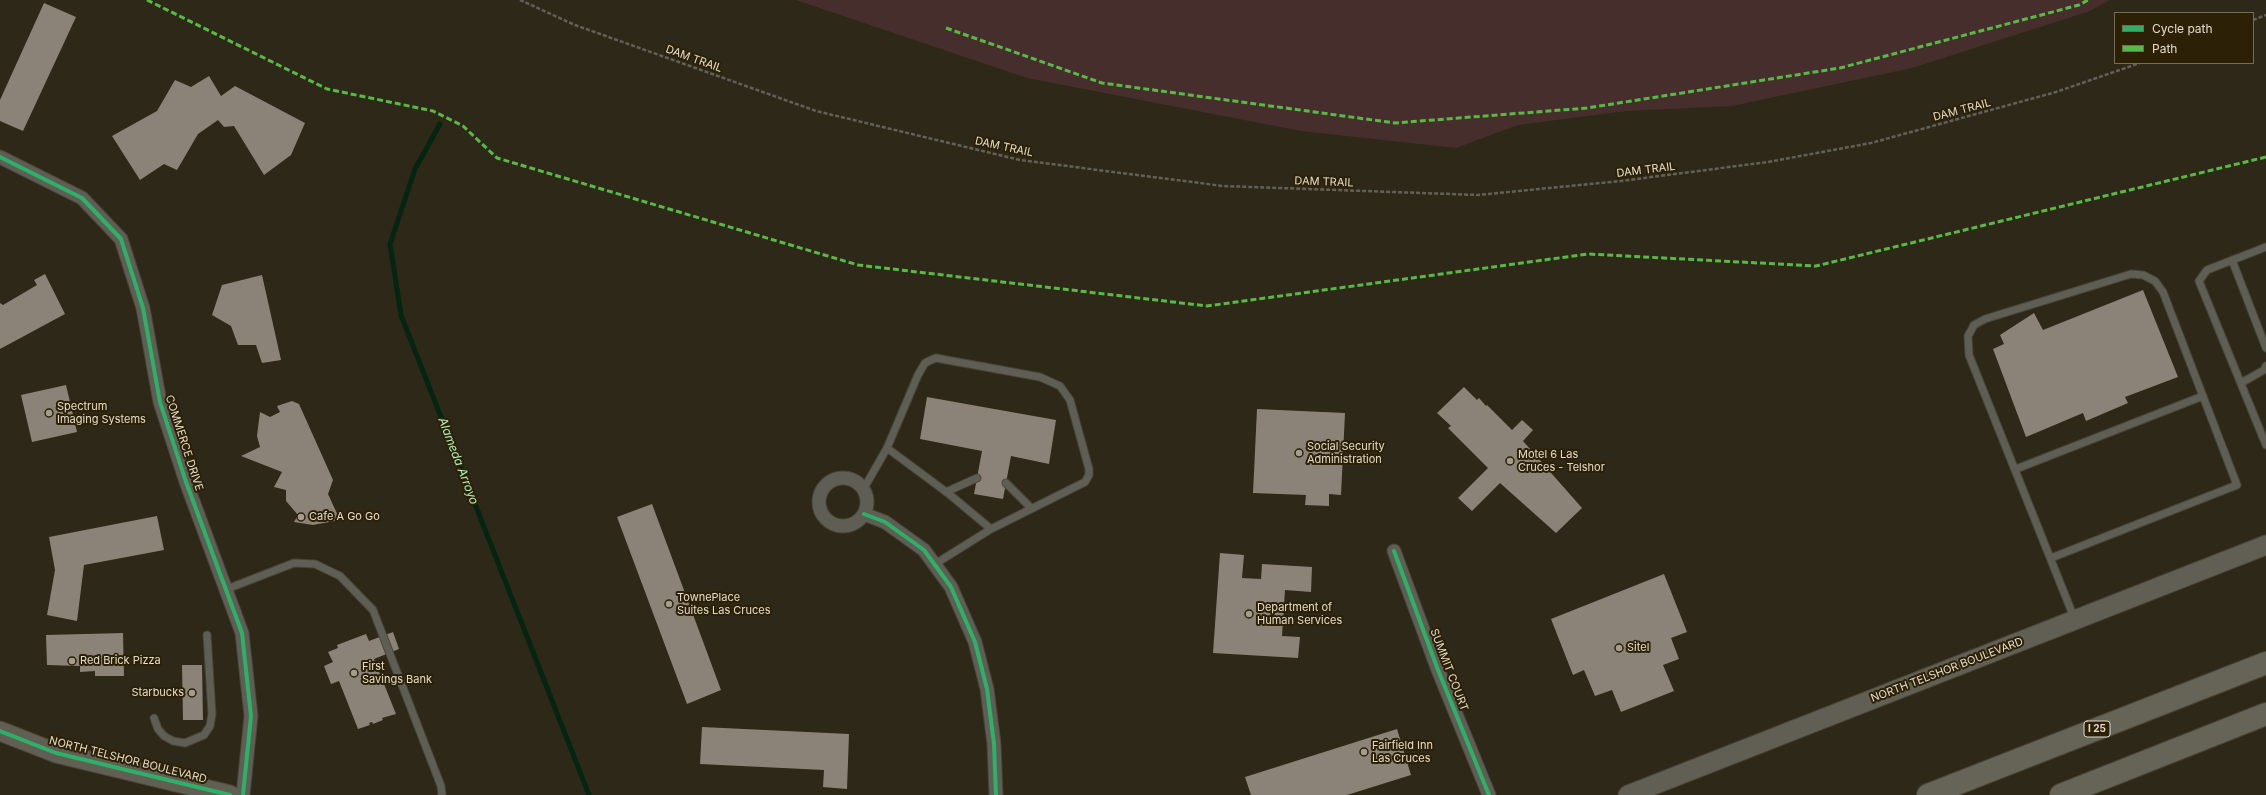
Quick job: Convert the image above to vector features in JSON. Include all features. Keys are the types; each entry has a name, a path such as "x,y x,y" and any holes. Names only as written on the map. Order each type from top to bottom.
{"highway":[{"name":"I 25","path":"1928,795 2266,663"},
{"path":"2061,795 2266,714"}],"main road":[{"name":"NORTH TELSHOR BOULEVARD","path":"1628,795 2266,545"},
{"name":"NORTH TELSHOR BOULEVARD","path":"0,732 56,753 230,795"}],"street":[{"name":"COMMERCE DRIVE","path":"0,157 82,198 121,239 143,308 160,402 186,482 242,634 251,716 243,795"},
{"path":"840,479 854,481 863,490 867,502 864,514 852,524 836,525 823,515 819,500 826,486 840,479"},
{"path":"864,514 892,527 924,550 951,587 975,642 988,697 994,744 996,795"},
{"name":"SUMMIT COURT","path":"1394,550 1438,670 1489,795"}],"lane":[{"path":"2266,247 2208,270 2199,281 2266,445"},
{"path":"2232,260 2266,348"},
{"path":"2051,558 2237,485 2163,292 2155,282 2143,275 2131,274 1985,319 1979,321 1970,330 1968,342 1969,355 2016,469 2075,620"},
{"path":"863,490 887,448 918,375 925,363 936,358 1040,376 1060,386 1070,400 1089,475 1085,482 991,529 935,564"},
{"path":"2241,383 2264,370 2266,366"},
{"path":"2016,469 2202,396"},
{"path":"887,448 946,492 991,529"},
{"path":"946,492 977,478"},
{"path":"1006,484 1031,508"},
{"path":"227,590 294,563 315,564 340,576 373,610 441,786 442,795"},
{"path":"154,718 158,729 164,736 173,741 186,743 204,735 210,726 212,714 208,635"}],"path":[{"path":"2254,20 2266,14"}],"shaded area":[{"path":"796,0 2110,0 2090,11 1912,68 1732,106 1626,111 1518,125 1456,148 1301,131 1027,78"}],"building":[{"path":"44,3 76,17 23,131 0,121 0,100"},
{"path":"209,76 221,96 235,86 305,123 291,155 264,175 234,126 224,127 218,120 198,134 177,170 164,164 140,180 112,136 157,111 175,80 191,87"},
{"path":"45,274 65,314 0,349 0,303 3,305 37,285 34,280"},
{"path":"262,275 281,360 262,363 256,345 238,345 231,326 212,315 222,285"},
{"path":"2143,290 2178,377 2125,397 2128,403 2086,421 2083,413 2026,437 1993,349 2004,344 2000,335 2034,313 2043,330"},
{"name":"Spectrum Imaging Systems","path":"66,385 77,432 32,442 21,395"},
{"name":"Motel 6 Las Cruces - Telshor","path":"1464,387 1477,400 1479,398 1486,406 1487,405 1512,430 1522,420 1533,430 1523,441 1582,508 1556,533 1500,483 1472,511 1458,498 1488,468 1448,428 1451,426 1437,413"},
{"path":"927,397 1056,420 1049,464 1011,456 1003,499 974,494 982,451 920,439"},
{"path":"292,401 299,404 333,480 328,494 340,520 313,525 294,522 298,515 286,501 286,490 274,487 282,472 241,456 260,447 257,436 260,412 270,417 280,412 277,406"},
{"name":"Social Security Administration","path":"1257,409 1345,413 1341,495 1329,494 1329,506 1305,505 1306,495 1253,493"},
{"name":"TownePlace Suites Las Cruces","path":"652,504 721,690 687,704 617,517"},
{"path":"157,516 164,550 84,565 77,621 47,615 55,570 49,537"},
{"name":"Department of Human Services","path":"1220,553 1244,555 1242,578 1261,579 1262,564 1312,567 1311,592 1285,590 1282,636 1300,637 1298,658 1213,653"},
{"name":"Sitel","path":"1664,574 1687,632 1671,638 1679,659 1663,665 1674,691 1621,712 1612,690 1595,696 1584,670 1573,675 1551,619"},
{"name":"First Savings Bank","path":"393,632 399,649 374,659 396,714 382,718 383,720 373,724 372,722 369,723 370,725 358,729 339,681 331,684 324,666 333,662 328,652 338,648 337,645 366,634 369,641"},
{"path":"123,633 124,676 95,676 95,671 80,672 80,666 47,665 46,635"},
{"name":"Starbucks","path":"182,665 202,665 203,720 183,720"},
{"path":"702,727 849,734 847,789 823,787 824,770 700,764"},
{"name":"Fairfield Inn Las Cruces","path":"1397,729 1411,775 1347,795 1251,795 1245,777"}],"waterway":[{"name":"Alameda Arroyo","path":"440,124 415,169 390,244 401,315 589,795"}],"marked path":[{"path":"147,0 327,89 433,111 463,126 497,158 858,265 1207,306 1588,254 1816,266 2266,157"},
{"path":"946,28 1102,83 1395,123 1587,108 1840,68 2079,5 2088,0"}],"cycle path":[{"path":"0,157 82,198 121,239 143,308 160,402 186,482 242,633 251,716 243,795"},
{"path":"864,514 885,522 924,550 951,587 975,642 987,689 994,744 996,795"},
{"path":"1394,551 1438,670 1489,795"},
{"path":"0,731 56,753 230,795"}],"place":[{"name":"Spectrum Imaging Systems","path":"49,413"},
{"name":"Social Security Administration","path":"1299,453"},
{"name":"Motel 6 Las Cruces - Telshor","path":"1510,461"},
{"name":"Cafe A Go Go","path":"301,517"},
{"name":"TownePlace Suites Las Cruces","path":"669,604"},
{"name":"Department of Human Services","path":"1249,614"},
{"name":"Sitel","path":"1619,648"},
{"name":"Red Brick Pizza","path":"72,661"},
{"name":"First Savings Bank","path":"354,673"},
{"name":"Starbucks","path":"192,693"},
{"name":"Fairfield Inn Las Cruces","path":"1364,752"}]}
